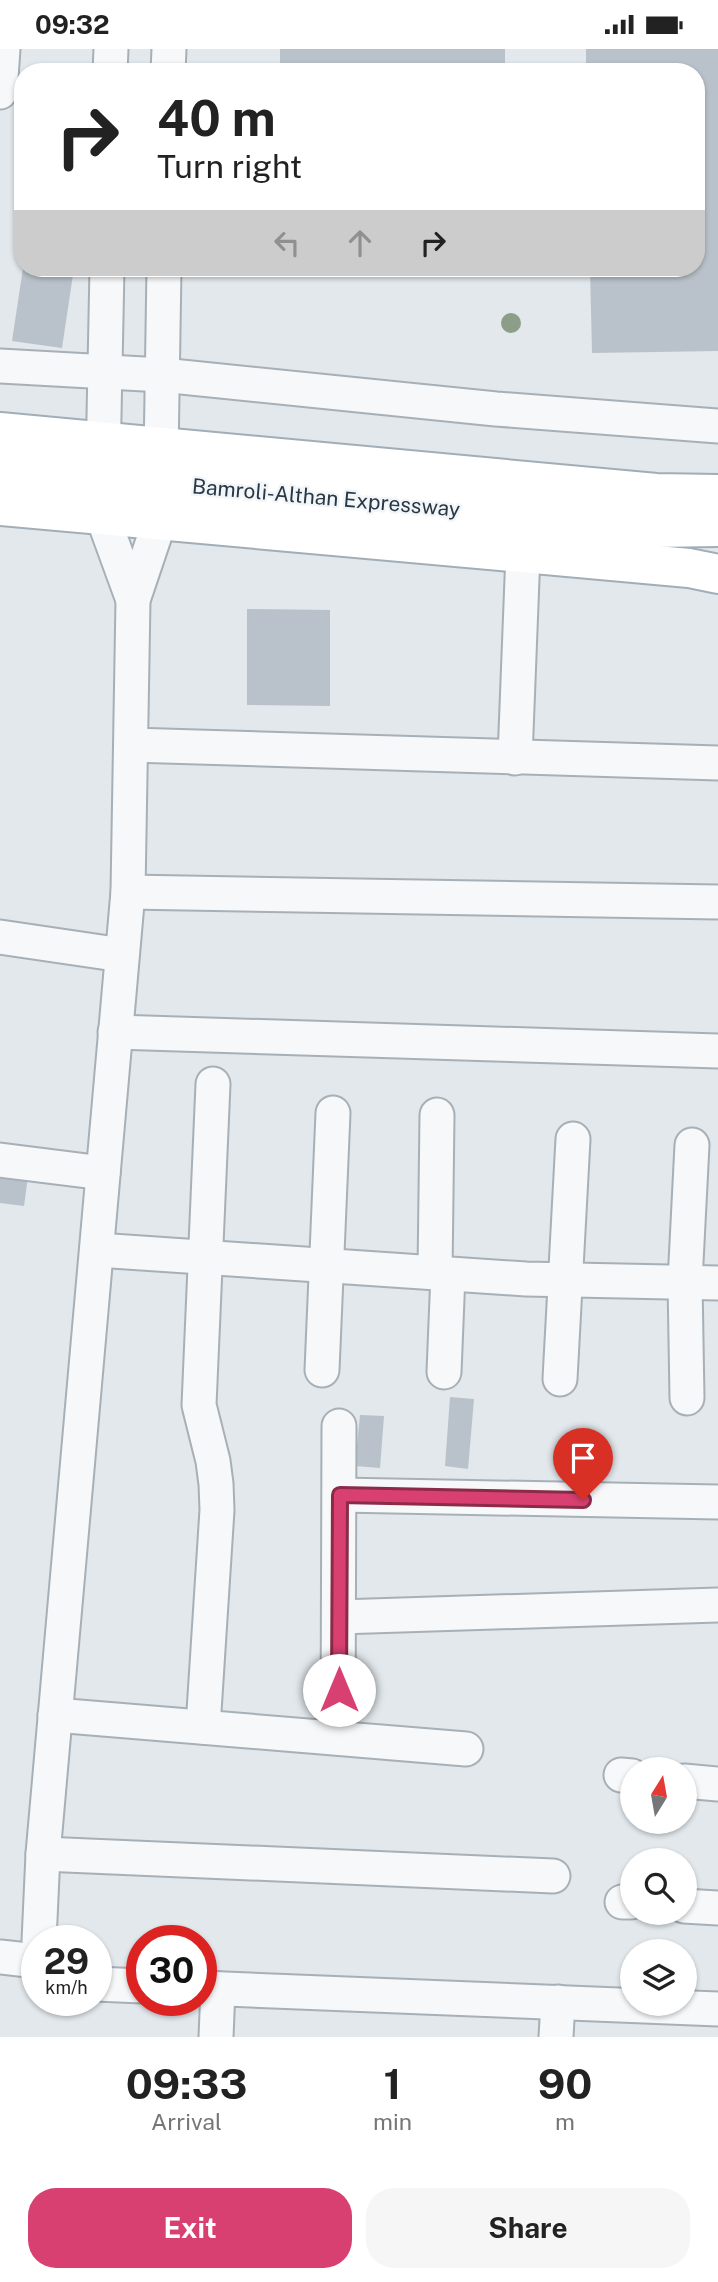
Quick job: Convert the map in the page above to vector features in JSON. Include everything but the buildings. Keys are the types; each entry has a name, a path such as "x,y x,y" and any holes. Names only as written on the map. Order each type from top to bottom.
{"main road":[{"path":"0,432 103,459 656,493 718,494"},
{"path":"0,468 103,459"},
{"name":"Bamroli-Althan Expressway","path":"161,464 651,528"},
{"path":"7,509 160,520 689,568 718,574"},
{"path":"651,528 718,527"},
{"path":"651,528 718,542"}],"street":[{"path":"0,92 3,49"},
{"path":"107,277 102,515 133,600"},
{"path":"40,1925 43,1854 128,892 133,600 160,520 164,277"},
{"path":"0,366 162,375 496,409 718,426"},
{"path":"515,758 523,553"},
{"path":"131,745 718,763"},
{"path":"128,892 718,902"},
{"path":"0,937 122,955"},
{"path":"115,1032 718,1051"},
{"path":"203,1727 217,1510 216,1484 199,1405 213,1084"},
{"path":"322,1370 332,1113"},
{"path":"436,1115 444,1372"},
{"path":"560,1379 573,1139"},
{"path":"687,1398 685,1282 692,1145"},
{"path":"0,1160 103,1173"},
{"path":"97,1250 566,1280 718,1283"},
{"path":"338,1738 339,1426"},
{"path":"340,1495 718,1502"},
{"path":"339,1617 718,1605"},
{"path":"55,1714 466,1749"},
{"path":"697,1782 718,1784"},
{"path":"43,1854 552,1876"},
{"path":"697,1907 718,1908"},
{"path":"0,1957 21,1959"},
{"path":"217,1989 718,2008"},
{"path":"556,2037 558,2002"},
{"path":"213,2016 216,2037"}],"route":[{"path":"339,1690 340,1495 583,1500"}]}
